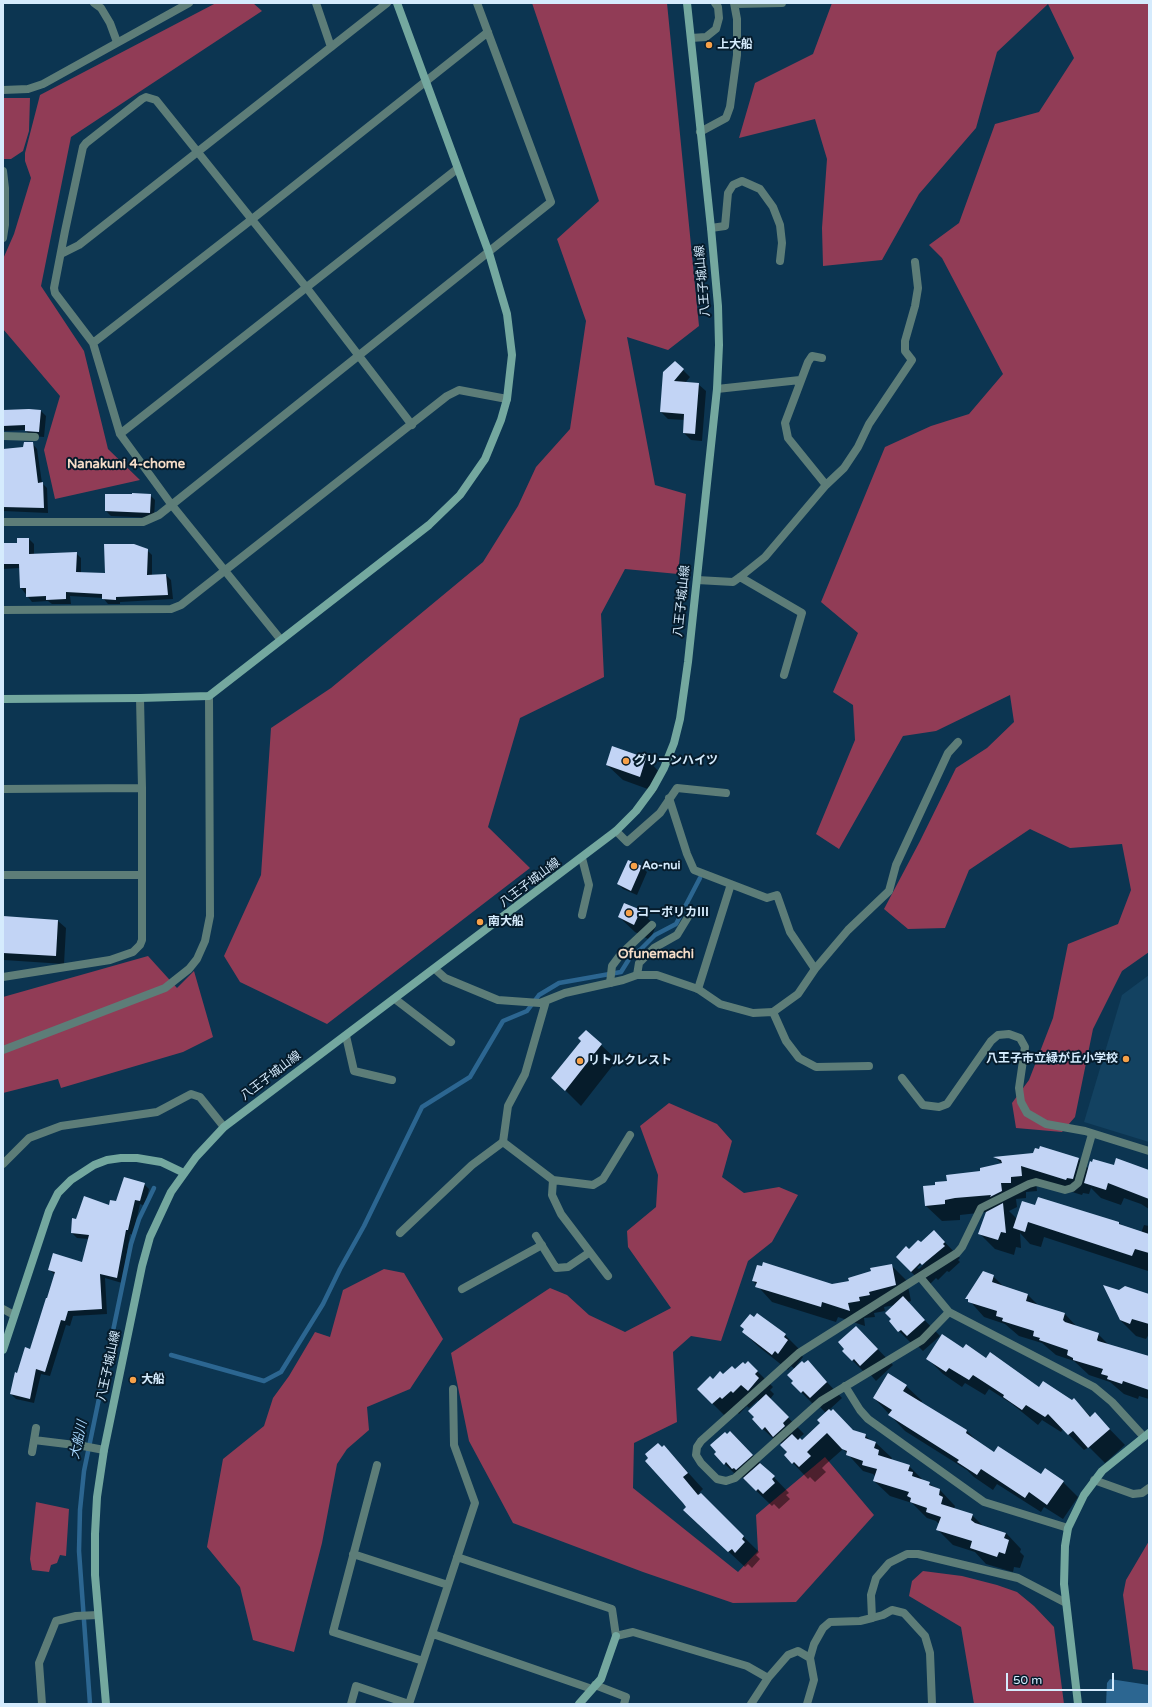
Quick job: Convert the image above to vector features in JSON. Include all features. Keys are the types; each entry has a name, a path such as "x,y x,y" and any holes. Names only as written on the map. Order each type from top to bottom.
{"main road":[{"path":"3,699 209,696 429,525 460,495 485,459 501,420 507,399 512,355 510,334 502,293 489,253 397,3"},
{"name":"八王子城山線","path":"106,1704 95,1575 95,1515 104,1450 142,1266 150,1237 171,1192 184,1173 224,1128 260,1099 435,969 616,831 636,811 653,788 664,768 674,743 684,695 717,389 719,345 718,306 687,3"},
{"path":"3,1350 48,1211 58,1193 70,1180 94,1165 107,1160 121,1158 137,1158 161,1162 184,1173"},
{"path":"1078,1704 1063,1567 1068,1528 1077,1508 1094,1480 1111,1463 1147,1435"},
{"path":"579,1704 601,1679 616,1636"}],"street":[{"path":"94,3 101,8 110,23 117,42"},
{"path":"3,90 28,89 43,84 189,3"},
{"path":"316,3 331,47"},
{"path":"61,254 79,245 387,3"},
{"path":"3,522 143,522 159,515 551,202 477,3"},
{"path":"691,38 706,37 716,28 719,18 718,7 715,3"},
{"path":"700,132 726,118 730,107 737,55 737,19 735,4 782,3"},
{"path":"93,343 488,32"},
{"path":"282,640 171,504 120,434 93,343 55,293 54,288 83,147 86,143 142,99 146,97 156,100 306,287 412,425"},
{"path":"120,434 457,169"},
{"path":"3,171 5,188 5,225 3,238"},
{"path":"710,228 725,226 728,193 733,185 742,181 760,189 773,207 780,225 782,243 780,261"},
{"path":"697,580 733,582 740,577 764,557 826,485 844,468 858,447 869,424 912,360 905,351 905,341 915,306 918,288 915,262"},
{"path":"822,358 812,356 808,362 785,423 788,438 826,485"},
{"path":"717,389 800,380"},
{"path":"3,610 171,609 181,605 412,425 446,396 459,390 507,399"},
{"path":"3,436 35,437"},
{"path":"740,577 802,613 784,675"},
{"path":"3,1050 165,988 180,978 197,959 205,941 210,916 209,696"},
{"path":"3,977 110,960 134,952 142,940 142,788 140,698"},
{"path":"435,969 445,978 498,1000 543,1002 565,993 610,983 637,975 657,975 698,988 720,1004 753,1013 773,1012 798,994 814,969 848,930 889,891 899,858 948,752 958,742"},
{"path":"3,789 142,788"},
{"path":"616,831 627,842 660,813 676,788 726,793"},
{"path":"669,798 687,854 694,870 767,898 777,895 790,932 814,969"},
{"path":"582,858 589,885 582,915"},
{"path":"3,875 142,875"},
{"path":"698,988 731,884"},
{"path":"637,975 639,963 654,948 678,935 688,917"},
{"path":"610,983 612,966 621,954 652,925"},
{"path":"395,999 451,1042"},
{"path":"400,1233 472,1165 503,1142 508,1106 525,1074 543,1002"},
{"path":"773,1012 786,1041 799,1058 816,1067 869,1066"},
{"path":"902,1078 922,1105 939,1107 947,1104 991,1041 998,1035 1009,1034 1020,1038 1025,1047 1019,1088 1021,1102 1027,1113 1046,1124 1092,1134 1149,1151"},
{"path":"346,1036 354,1071 392,1080"},
{"path":"3,1164 29,1138 61,1126 158,1112 191,1094 200,1097 224,1128"},
{"path":"949,1312 922,1340 821,1401 735,1478 726,1481 717,1479 701,1463 696,1455 697,1447 701,1441 799,1353 957,1253 962,1246 977,1213 986,1204 1036,1182 1065,1190 1072,1188 1078,1183 1092,1134"},
{"path":"503,1142 553,1180 593,1185 604,1179 630,1135"},
{"path":"553,1180 552,1195 561,1214 608,1276"},
{"path":"536,1236 556,1268 568,1267 590,1252"},
{"path":"462,1289 542,1245"},
{"path":"920,1276 949,1312 1094,1387 1108,1398 1147,1435"},
{"path":"3,1310 14,1315"},
{"path":"845,1386 860,1410 868,1419 984,1502 1068,1528"},
{"path":"351,1704 356,1686 409,1704 422,1661 433,1634 475,1503 454,1445 454,1389"},
{"path":"32,1452 36,1428"},
{"path":"34,1440 104,1450"},
{"path":"377,1465 333,1632 422,1661"},
{"path":"1094,1480 1133,1494 1142,1492 1149,1488"},
{"path":"353,1554 448,1585"},
{"path":"872,1618 871,1595 876,1578 889,1563 906,1554 918,1554 1018,1578 1066,1603"},
{"path":"457,1557 612,1609 616,1636 633,1632 747,1666 768,1678"},
{"path":"807,1704 814,1680 810,1658 814,1644 823,1628 830,1622 860,1621 883,1615 892,1610 904,1613 925,1636 930,1653 932,1704"},
{"path":"42,1704 39,1663 56,1621 76,1616 98,1615"},
{"path":"433,1634 626,1697 624,1704"},
{"path":"751,1704 768,1678 788,1655 798,1651 810,1658"}],"shaded area":[{"path":"216,3 253,3 262,11 71,137 41,286 84,351 108,449 140,480 55,499 44,450 60,396 3,329 3,259 14,234 31,178 25,161 25,153 40,95"},
{"path":"532,3 667,3 699,326 668,350 627,337 655,485 686,494 678,574 625,569 601,614 604,677 520,718 488,827 530,868 327,1024 240,982 224,956 261,875 271,728 331,688 483,562 518,506 536,467 570,429 586,321 557,239 599,201"},
{"path":"832,3 1149,3 1149,952 1122,971 1093,1029 1075,1117 1062,1132 1016,1128 1012,1103 1029,1080 1053,1018 1068,944 1118,924 1131,890 1122,844 1070,848 1030,829 969,870 945,928 908,929 884,909 956,768 987,748 1014,722 1010,695 936,731 903,736 839,849 816,834 855,740 853,705 833,692 858,633 821,602 885,447 931,426 969,414 1003,374 942,258 929,245 959,223 995,124 1039,112 1074,58 1048,4 997,52 976,128 919,194 882,260 823,266 822,228 827,159 815,119 739,138 755,83 813,54"},
{"path":"3,98 30,98 29,131 23,151 11,159 3,159"},
{"path":"148,956 177,988 194,971 213,1037 183,1052 61,1088 58,1079 3,1093 3,997"},
{"name":"八王子市立緑が丘小学校","path":"1149,975 1149,1142 1084,1122 1122,995"},
{"path":"669,1103 717,1124 732,1141 722,1177 744,1193 779,1187 798,1195 772,1242 748,1261 721,1341 691,1336 673,1352 677,1422 634,1443 633,1488 738,1572 758,1551 756,1515 825,1457 874,1515 796,1602 733,1603 643,1572 513,1523 469,1441 451,1353 550,1288 567,1295 589,1315 625,1332 671,1308 628,1247 627,1231 656,1207 658,1175 640,1126"},
{"path":"384,1269 404,1273 443,1339 410,1389 367,1407 369,1430 347,1449 337,1464 322,1543 294,1652 253,1640 240,1587 207,1547 223,1459 264,1426 273,1398 289,1376 315,1332 330,1337 343,1290"},
{"path":"36,1502 69,1509 66,1556 60,1555 57,1563 51,1565 49,1572 32,1570 30,1559"},
{"path":"1149,1541 1149,1671 1133,1669 1123,1595 1126,1580"},
{"path":"923,1571 962,1576 997,1585 1017,1592 1034,1606 1054,1627 1064,1704 974,1704 961,1627 909,1596 912,1581"},
{"path":"1110,1679 1149,1685 1149,1704 1106,1704 1107,1683"}],"building":[{"path":"675,361 684,369 674,381 699,383 695,434 683,433 684,414 660,412 663,372"},
{"path":"3,410 41,410 39,432 25,431 25,425 3,426"},
{"path":"24,442 33,442 38,483 43,482 44,508 3,507 3,449 23,447"},
{"path":"105,494 151,494 150,513 105,511"},
{"path":"17,538 29,538 29,554 77,552 76,572 105,573 104,544 134,544 148,549 147,575 166,574 168,595 116,597 116,600 102,599 102,594 66,592 66,599 46,600 46,596 26,597 26,588 20,588 19,564 3,564 3,543 17,543"},
{"name":"グリーンハイツ","path":"612,746 646,758 640,777 606,765"},
{"path":"628,860 642,866 631,891 617,884"},
{"name":"コーポリカⅢ","path":"624,903 641,910 634,925 618,917"},
{"path":"3,916 58,920 56,956 3,953"},
{"name":"リトルクレスト","path":"586,1030 602,1044 565,1091 551,1078 581,1041 578,1038"},
{"path":"1040,1146 1079,1158 1073,1179 1067,1178 1066,1180 1021,1166 1022,1176 1011,1177 1011,1183 1001,1183 1002,1191 990,1197 991,1195 955,1198 945,1200 945,1204 925,1206 923,1186 935,1185 935,1182 947,1181 946,1175 980,1171 980,1168 1002,1163 1001,1160 993,1157 1033,1153 1035,1148 1039,1149"},
{"path":"1116,1158 1149,1170 1149,1199 1108,1183 1106,1190 1084,1183 1090,1161 1092,1162 1093,1159 1114,1165"},
{"path":"124,1177 145,1183 140,1201 135,1200 128,1230 126,1230 117,1278 100,1274 102,1309 68,1311 65,1321 61,1320 45,1372 36,1369 30,1399 10,1394 15,1372 17,1373 25,1347 30,1349 55,1272 48,1270 53,1253 82,1262 89,1235 71,1233 72,1218 76,1219 84,1196 109,1205 110,1200 116,1201"},
{"path":"1038,1197 1119,1222 1119,1224 1149,1234 1149,1253 1135,1249 1132,1256 1028,1222 1025,1232 1013,1228 1022,1201 1035,1205"},
{"path":"1003,1203 1006,1233 1001,1232 998,1240 978,1234 986,1212"},
{"path":"934,1230 945,1242 943,1244 945,1246 922,1265 920,1263 911,1272 896,1257 906,1246 909,1249 918,1240 921,1242"},
{"path":"763,1262 832,1284 849,1281 848,1278 871,1271 870,1268 892,1264 896,1285 869,1292 870,1295 859,1297 860,1301 848,1303 850,1311 822,1302 821,1307 755,1287 757,1282 752,1281 757,1265 762,1266"},
{"path":"983,1271 994,1275 992,1282 1028,1294 1026,1301 1065,1313 1063,1320 1065,1322 1099,1333 1098,1341 1149,1356 1149,1390 1123,1381 1122,1384 1107,1379 1108,1376 1101,1374 1103,1369 1073,1360 1073,1358 1067,1355 1068,1350 1039,1340 1040,1338 1033,1336 1034,1331 1002,1321 1003,1318 996,1316 997,1311 968,1302 968,1299 965,1299"},
{"path":"1103,1285 1119,1290 1125,1286 1149,1294 1149,1324 1132,1319 1130,1324 1120,1320"},
{"path":"903,1296 925,1320 907,1336 901,1330 898,1332 889,1321 891,1319 885,1313"},
{"path":"757,1313 786,1334 784,1337 788,1340 778,1354 775,1351 772,1355 742,1332 744,1329 740,1326 750,1314 754,1317"},
{"path":"856,1326 878,1349 860,1366 854,1359 852,1361 842,1351 844,1349 838,1342"},
{"path":"942,1334 963,1348 966,1344 986,1358 990,1352 1039,1387 1043,1381 1072,1400 1074,1398 1090,1417 1095,1412 1110,1429 1088,1448 1073,1431 1068,1435 1048,1414 1045,1417 1026,1405 1022,1410 1003,1397 1004,1395 973,1375 969,1380 949,1368 946,1372 926,1359"},
{"path":"808,1360 827,1382 810,1398 803,1391 801,1393 791,1383 793,1381 787,1375 802,1361 804,1363"},
{"path":"748,1361 758,1371 755,1374 759,1378 748,1391 741,1385 733,1393 731,1391 722,1399 720,1397 712,1404 697,1389 710,1376 713,1379 720,1371 723,1374 732,1366 735,1369 743,1362 745,1364"},
{"path":"888,1373 907,1385 903,1391 967,1430 966,1433 994,1452 998,1446 1041,1474 1045,1468 1064,1481 1047,1505 1029,1492 1025,1498 981,1469 977,1475 957,1462 959,1460 888,1415 892,1410 873,1398"},
{"path":"766,1394 789,1417 783,1423 785,1426 773,1437 765,1427 762,1430 752,1419 754,1417 748,1411"},
{"path":"829,1409 831,1411 833,1409 853,1430 866,1434 865,1438 876,1442 874,1448 879,1450 878,1455 910,1465 908,1471 913,1472 912,1476 930,1482 929,1485 940,1489 939,1495 943,1497 941,1504 973,1514 971,1520 975,1523 1006,1533 1004,1538 1009,1540 1005,1554 999,1552 997,1557 970,1548 972,1541 936,1530 941,1517 926,1512 927,1508 910,1502 911,1498 907,1496 909,1492 873,1481 877,1469 862,1465 863,1461 846,1455 847,1451 842,1449 827,1433 807,1452 811,1456 799,1467 794,1462 792,1464 784,1455 787,1452 780,1445 792,1434 798,1440 800,1438 802,1440 820,1423 817,1420"},
{"path":"730,1431 753,1455 736,1470 734,1468 732,1469 726,1462 724,1465 714,1454 716,1452 710,1445 725,1432 727,1434"},
{"path":"658,1443 662,1447 664,1445 688,1473 683,1477 698,1495 701,1493 744,1536 742,1539 745,1542 735,1553 732,1549 728,1552 683,1510 686,1507 683,1503 645,1461 648,1458 645,1454"},
{"path":"760,1463 775,1476 772,1479 775,1483 763,1494 758,1489 756,1491 743,1478"}],"waterway":[{"path":"171,1355 264,1381 281,1372 323,1304 340,1269 364,1226 422,1107 470,1077 503,1021 527,1011 539,995 559,983 621,972 631,956 641,949 655,935 676,924 700,878"},
{"name":"大船川","path":"90,1704 79,1551 80,1510 84,1471 131,1244 139,1219 154,1188"}],"place":[{"name":"上大船","path":"709,45"},
{"name":"グリーンハイツ","path":"626,761"},
{"name":"Ao-nui","path":"634,866"},
{"name":"コーポリカⅢ","path":"629,913"},
{"name":"南大船","path":"480,922"},
{"name":"八王子市立緑が丘小学校","path":"1126,1059"},
{"name":"リトルクレスト","path":"580,1061"},
{"name":"大船","path":"133,1380"}],"district":[{"name":"Nanakuni 4-chome","path":"126,465"},
{"name":"Ofunemachi","path":"656,955"}]}
